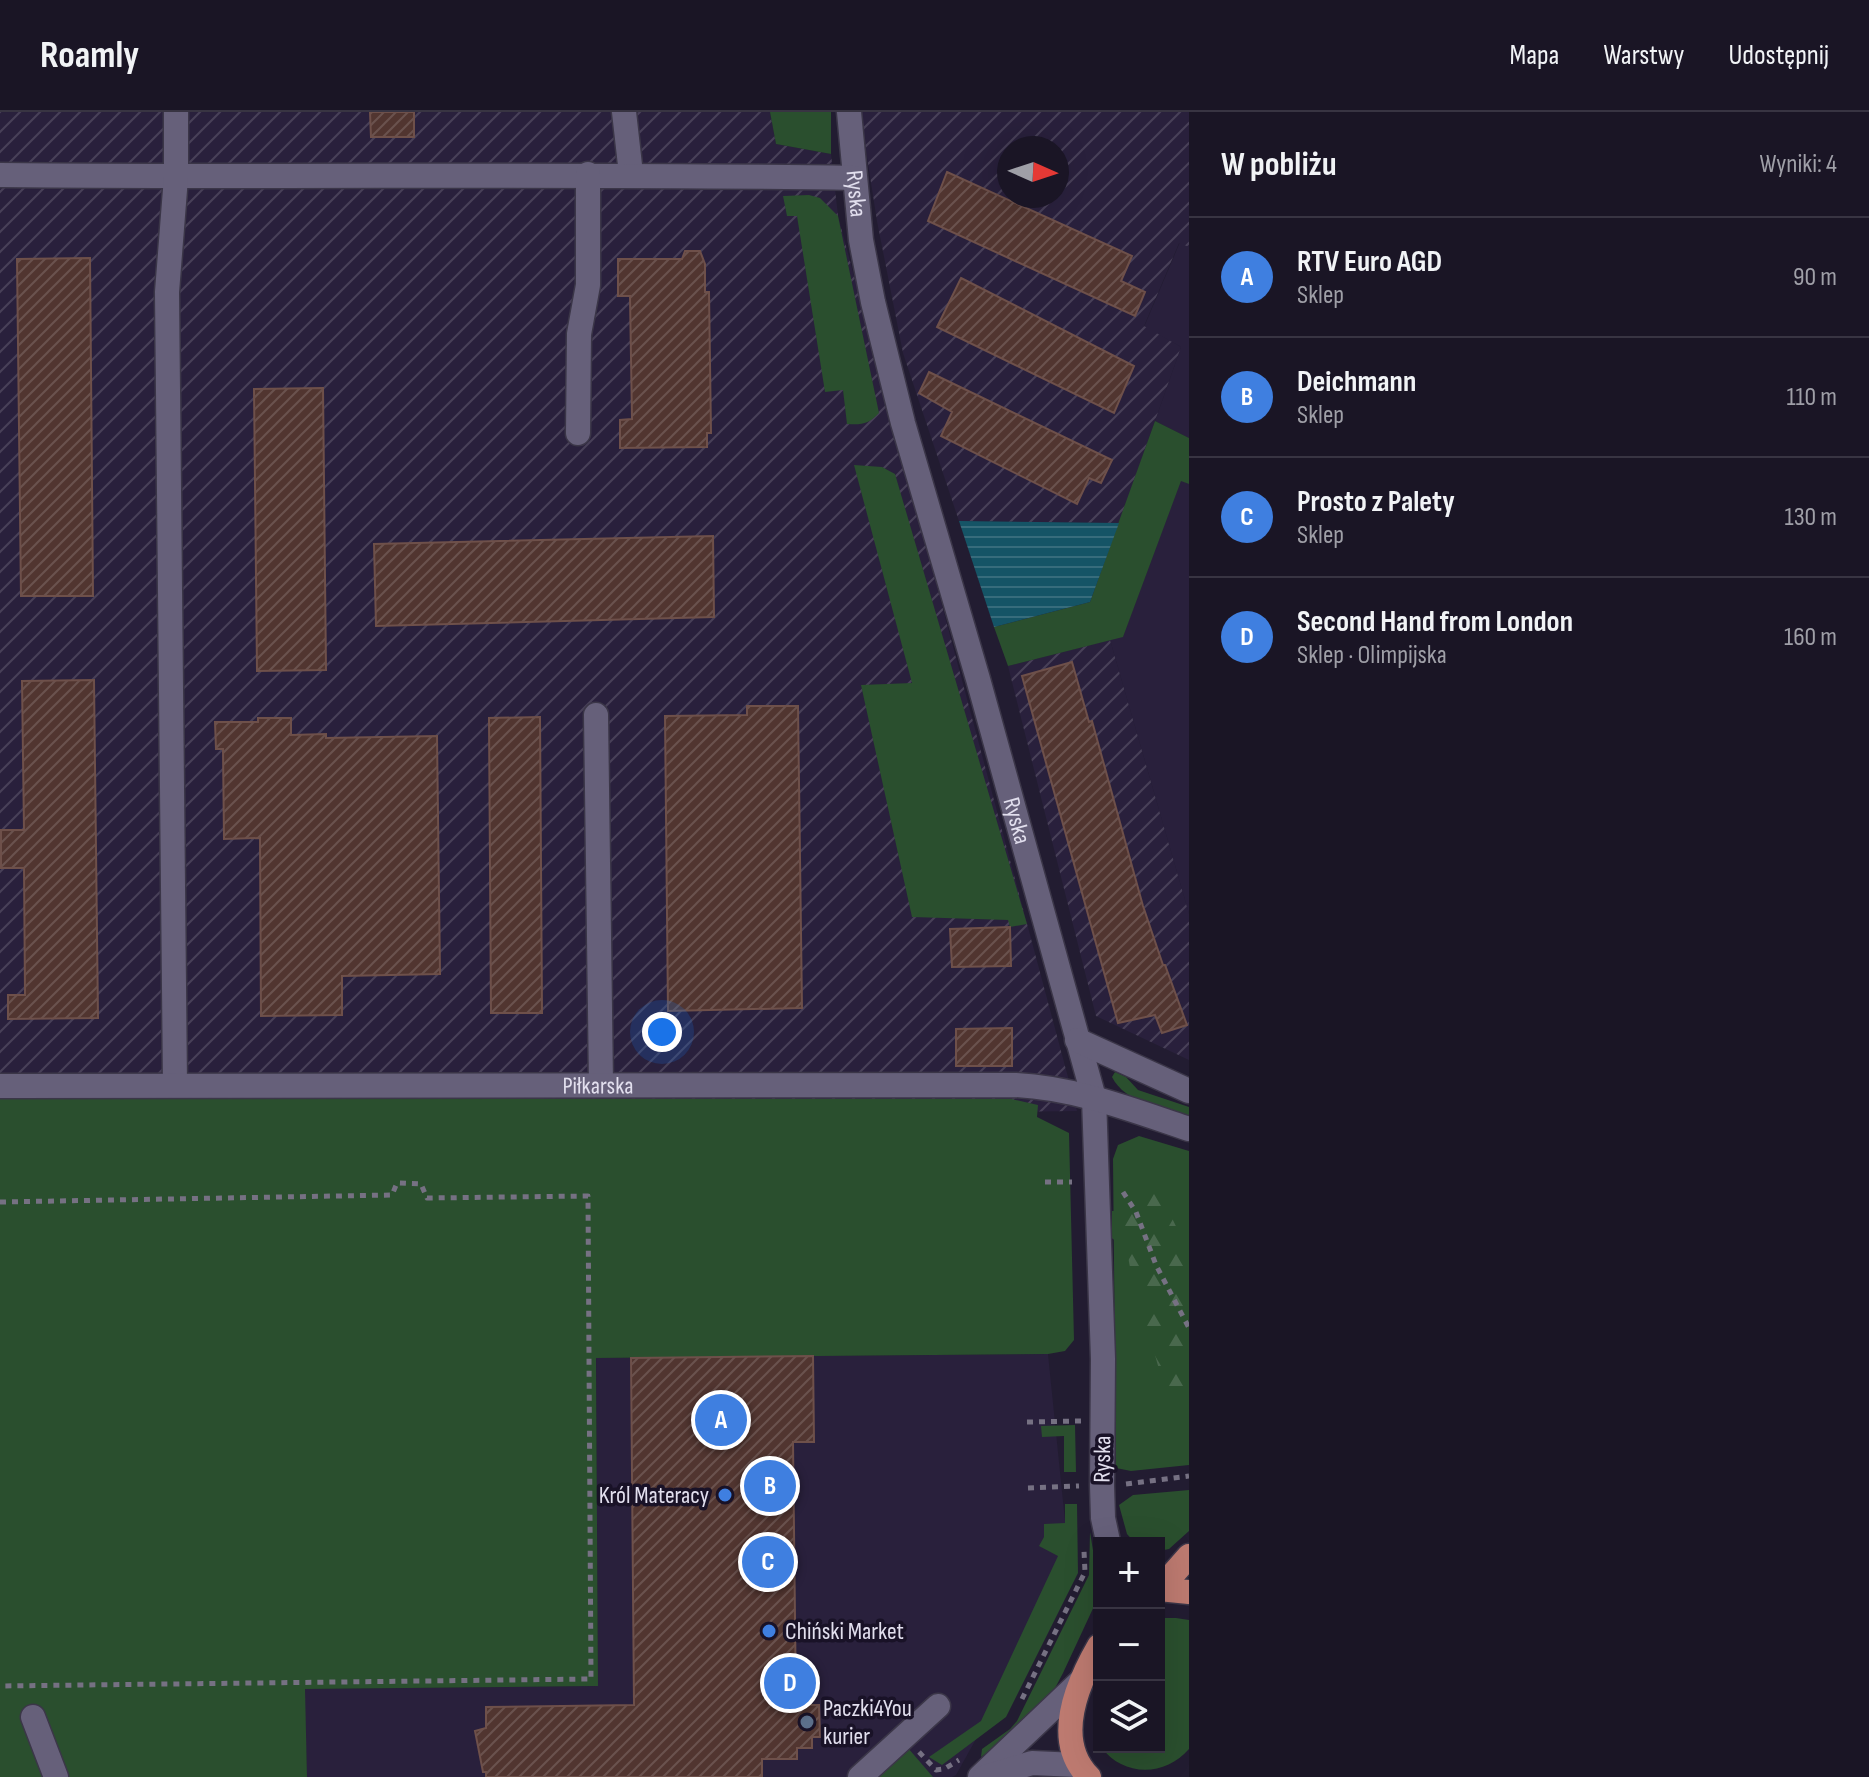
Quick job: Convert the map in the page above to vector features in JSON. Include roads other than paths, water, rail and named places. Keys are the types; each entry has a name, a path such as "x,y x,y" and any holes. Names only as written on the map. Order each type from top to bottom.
{"main road":[{"path":"1165,1582 1189,1556"},
{"path":"1165,1590 1189,1592"},
{"path":"1081,1773 1070,1731 1081,1681 1093,1658"}],"street":[{"path":"175,1085 167,292 176,177 176,112"},
{"path":"624,112 631,174"},
{"name":"Ryska","path":"849,112 861,240 903,423 978,679 1094,1098 1103,1359 1092,1493 1103,1518 1102,1537"},
{"path":"578,433 579,334 588,285 588,174"},
{"path":"0,175 631,174 854,178"},
{"path":"596,715 601,1084"},
{"path":"1077,1040 1189,1091"},
{"name":"Piłkarska","path":"0,1086 1016,1085 1052,1087 1189,1129"},
{"path":"983,1777 1081,1681"},
{"path":"860,1777 938,1706"},
{"path":"33,1717 56,1777"},
{"path":"983,1777 1032,1763 1081,1773"}],"water":[{"path":"959,521 1119,523 1090,602 994,627"}],"place":[{"name":"RTV Euro AGD","path":"721,1420"},
{"name":"Deichmann","path":"770,1486"},
{"name":"Król Materacy","path":"725,1495"},
{"name":"Prosto z Palety","path":"768,1562"},
{"name":"Chiński Market","path":"769,1631"},
{"name":"Second Hand from London","path":"790,1683"},
{"name":"Paczki4You kurier","path":"807,1722"}]}
